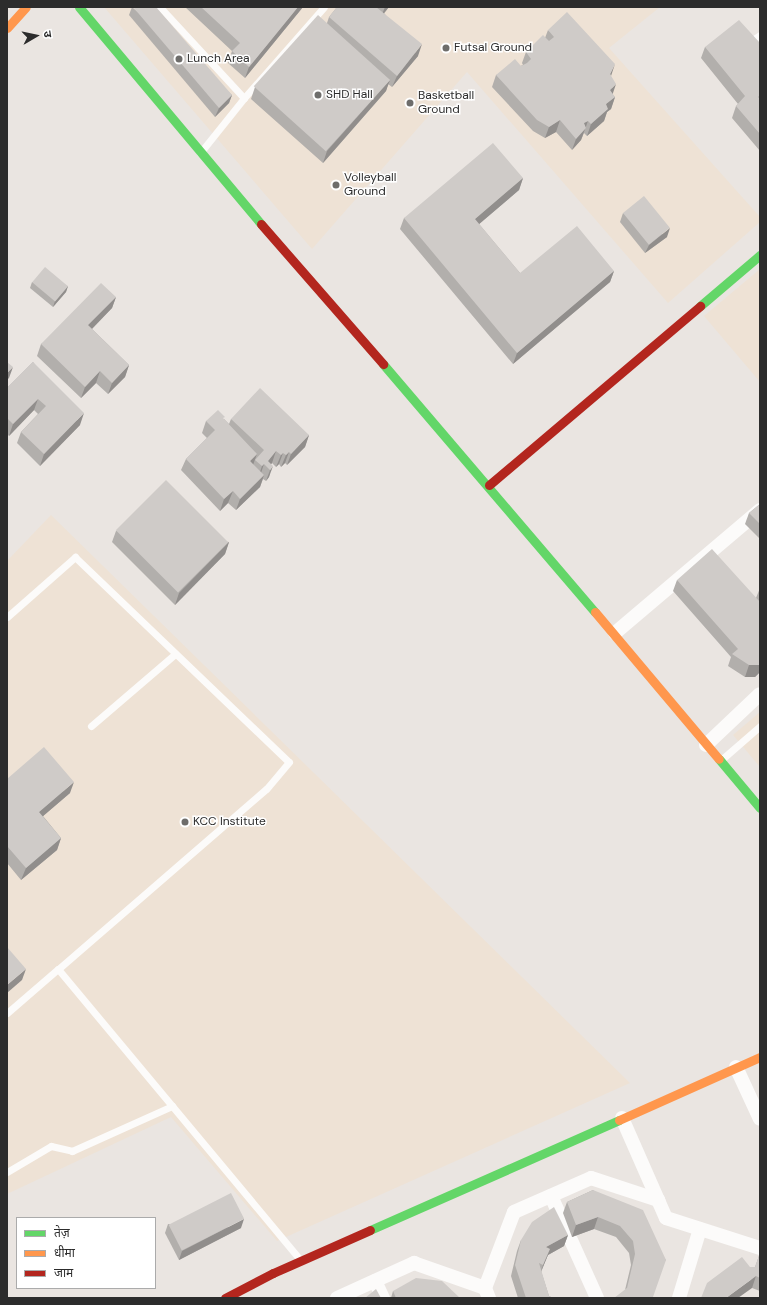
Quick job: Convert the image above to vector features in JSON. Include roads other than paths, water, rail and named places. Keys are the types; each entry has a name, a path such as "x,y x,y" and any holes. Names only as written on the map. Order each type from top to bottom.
{"street":[{"path":"7,28 26,7"},
{"path":"79,7 199,153 615,633 706,745 760,808"},
{"path":"489,486 760,255"},
{"path":"615,633 760,510"},
{"path":"706,745 760,694"},
{"path":"225,1298 302,1261 760,1057"},
{"path":"736,1068 760,1120"},
{"path":"622,1118 666,1218 760,1248"},
{"path":"337,1298 414,1263 487,1293 514,1212 591,1178 658,1200"},
{"path":"551,1196 598,1298"},
{"path":"679,1298 700,1229"},
{"path":"375,1281 383,1298"}],"lane":[{"path":"160,7 244,98"},
{"path":"199,153 244,98 324,7"},
{"path":"760,35 754,39 760,46"},
{"path":"7,617 75,557 289,762 266,789 7,1012"},
{"path":"92,726 175,654"},
{"path":"720,761 760,726"},
{"path":"58,969 302,1261"},
{"path":"7,1172 51,1146 72,1151 172,1106"}],"place":[{"name":"Futsal Ground","path":"446,48"},
{"name":"Lunch Area","path":"179,59"},
{"name":"SHD Hall","path":"318,95"},
{"name":"Basketball Ground","path":"410,103"},
{"name":"Volleyball Ground","path":"336,185"},
{"name":"KCC Institute","path":"185,822"}]}
